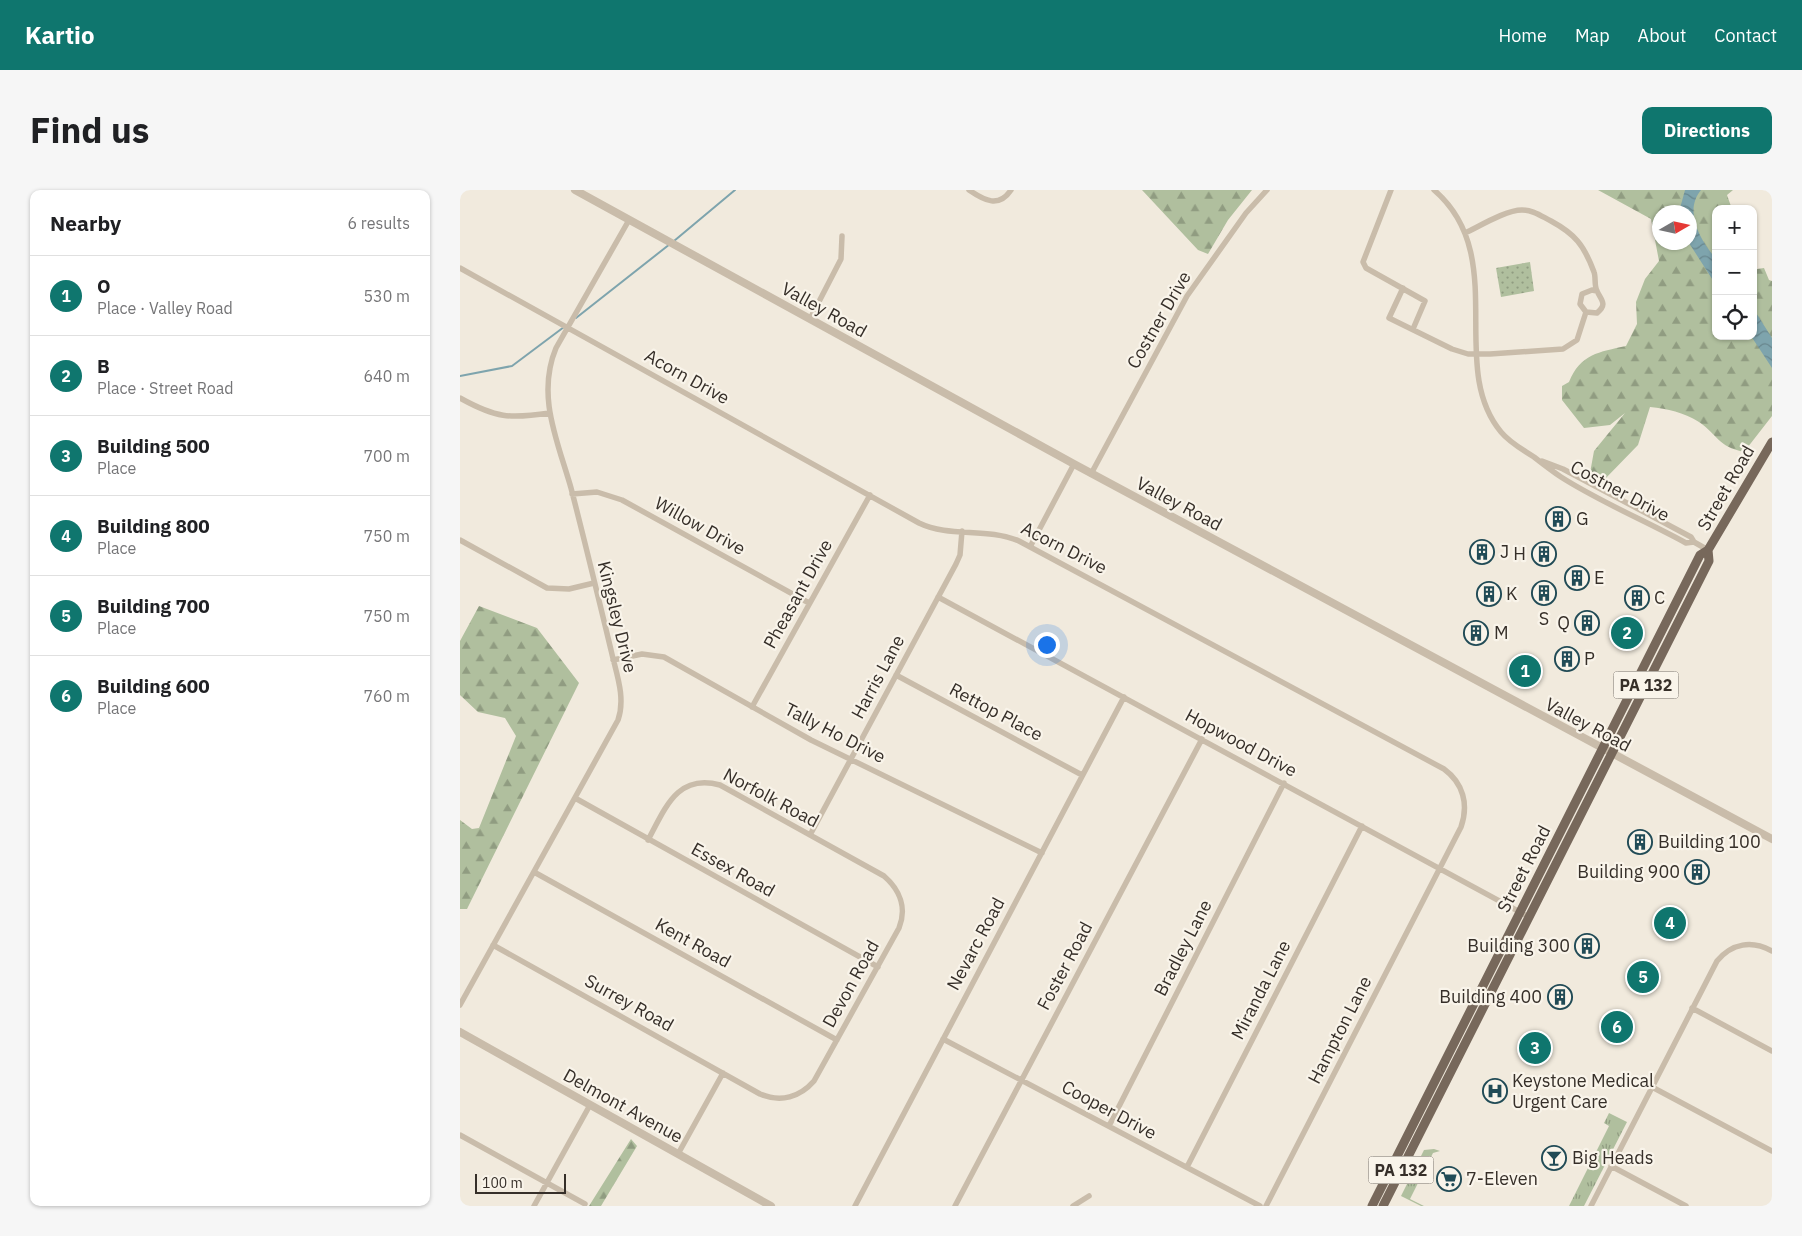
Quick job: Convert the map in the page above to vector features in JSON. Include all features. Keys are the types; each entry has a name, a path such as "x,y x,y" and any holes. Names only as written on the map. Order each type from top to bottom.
{"main road":[{"name":"Street Road","path":"1372,1206 1700,555 1708,550 1772,442"},
{"name":"Street Road","path":"1383,1206 1709,561 1708,550"}],"street":[{"name":"Valley Road","path":"575,190 1092,474 1772,840"},
{"path":"969,190 984,200 994,202 1004,199 1011,190"},
{"name":"Costner Drive","path":"1092,474 1187,296 1246,214 1267,190"},
{"path":"1391,190 1363,262 1366,268 1425,301 1413,329"},
{"name":"Costner Drive","path":"1434,190 1452,210 1465,233 1474,275 1480,391 1488,411 1501,432 1518,448 1579,487 1686,543 1694,542 1708,550"},
{"path":"1465,233 1516,211 1532,211 1569,231 1577,238 1594,274 1597,291 1603,299 1603,304 1597,312 1586,312"},
{"name":"Kingsley Drive","path":"460,1005 620,714 622,696 550,413 548,390 550,364 568,328 629,220"},
{"path":"810,319 843,255 842,236"},
{"name":"Acorn Drive","path":"460,268 930,528 1005,535 1449,773 1462,790 1465,814 1461,827 1440,868"},
{"path":"1403,288 1389,318 1441,345 1460,352 1478,354 1563,350 1577,340 1586,312"},
{"path":"1586,312 1580,304 1582,294 1586,291 1597,291"},
{"path":"460,398 481,410 503,416 550,413"},
{"path":"1030,547 1074,464"},
{"name":"Willow Drive","path":"572,494 597,492 622,500 810,603"},
{"name":"Pheasant Drive","path":"752,707 870,495"},
{"name":"Harris Lane","path":"810,835 960,555 962,531"},
{"path":"460,540 547,588 569,589 594,583"},
{"name":"Hopwood Drive","path":"938,597 1529,917"},
{"name":"Tally Ho Drive","path":"613,660 642,654 664,657 752,707 851,759 1042,853"},
{"name":"Rettop Place","path":"896,675 1082,775"},
{"name":"Nevarc Road","path":"855,1206 1124,697"},
{"name":"Foster Road","path":"955,1206 1202,739"},
{"name":"Norfolk Road","path":"648,840 677,793 692,784 703,782 720,785 846,855"},
{"name":"Bradley Lane","path":"1108,1126 1284,784"},
{"name":"Essex Road","path":"575,798 878,967"},
{"name":"Miranda Lane","path":"1187,1167 1362,826"},
{"name":"Devon Road","path":"750,1088 774,1098 789,1098 802,1092 814,1081 900,924 902,902 891,882 846,855"},
{"name":"Hampton Lane","path":"1266,1206 1440,868"},
{"name":"Kent Road","path":"534,872 837,1040"},
{"name":"Surrey Road","path":"493,945 750,1088"},
{"path":"1591,1206 1717,960 1727,951 1738,946 1758,945 1772,951"},
{"path":"1692,1008 1772,1051"},
{"name":"Delmont Avenue","path":"460,1032 771,1206"},
{"name":"Cooper Drive","path":"943,1039 1260,1206"},
{"path":"678,1154 723,1073"},
{"path":"1652,1087 1772,1151"},
{"path":"534,1206 590,1105"},
{"path":"460,1135 585,1204"},
{"path":"1611,1166 1686,1206"},
{"path":"1073,1206 1089,1196"}],"green space":[{"path":"1142,190 1252,190 1228,220 1208,254 1198,250"},
{"path":"1598,190 1733,190 1727,195 1731,205 1712,205 1712,340 1757,340 1757,269 1764,268 1769,280 1772,281 1772,416 1744,452 1723,444 1706,427 1681,413 1650,407 1638,445 1604,480 1590,473 1594,451 1625,413 1610,425 1584,428 1562,400 1562,386 1569,382 1579,365 1585,360 1607,350 1626,346 1637,324 1636,302 1645,279 1659,261 1657,250 1697,250 1697,205 1652,205 1652,224 1651,219"},
{"path":"1530,262 1534,291 1501,297 1496,268"},
{"path":"479,606 537,628 579,683 467,909 460,909 460,820 472,829 479,828 516,736 505,718 478,712 460,695 460,641"},
{"path":"1609,1113 1627,1122 1584,1206 1569,1206 1609,1126 1604,1123"},
{"path":"631,1139 637,1146 601,1206 589,1206"},
{"path":"1434,1149 1440,1151 1433,1153 1410,1199 1424,1206 1421,1206 1401,1196 1424,1150"}],"water":[{"path":"1685,190 1701,190 1695,205 1681,205"},
{"path":"1697,228 1712,254 1712,279 1694,250 1697,250"},
{"path":"1757,314 1772,338 1772,368 1754,340 1757,340"}],"waterway":[{"path":"674,241 735,190"},
{"path":"576,318 670,244"},
{"path":"460,376 512,366 564,327"}],"place":[{"name":"G","path":"1558,519"},
{"name":"J","path":"1482,552"},
{"name":"H","path":"1544,554"},
{"name":"E","path":"1577,578"},
{"name":"S","path":"1544,593"},
{"name":"K","path":"1489,594"},
{"name":"C","path":"1637,598"},
{"name":"Q","path":"1587,623"},
{"name":"M","path":"1476,633"},
{"name":"B","path":"1627,633"},
{"name":"P","path":"1567,659"},
{"name":"O","path":"1525,671"},
{"name":"Building 100","path":"1640,842"},
{"name":"Building 900","path":"1697,872"},
{"name":"Building 800","path":"1670,923"},
{"name":"Building 300","path":"1587,946"},
{"name":"Building 700","path":"1643,977"},
{"name":"Building 400","path":"1560,997"},
{"name":"Building 600","path":"1617,1027"},
{"name":"Building 500","path":"1535,1048"},
{"name":"Keystone Medical Urgent Care","path":"1495,1091"},
{"name":"Big Heads","path":"1554,1158"},
{"name":"7-Eleven","path":"1449,1179"}]}
